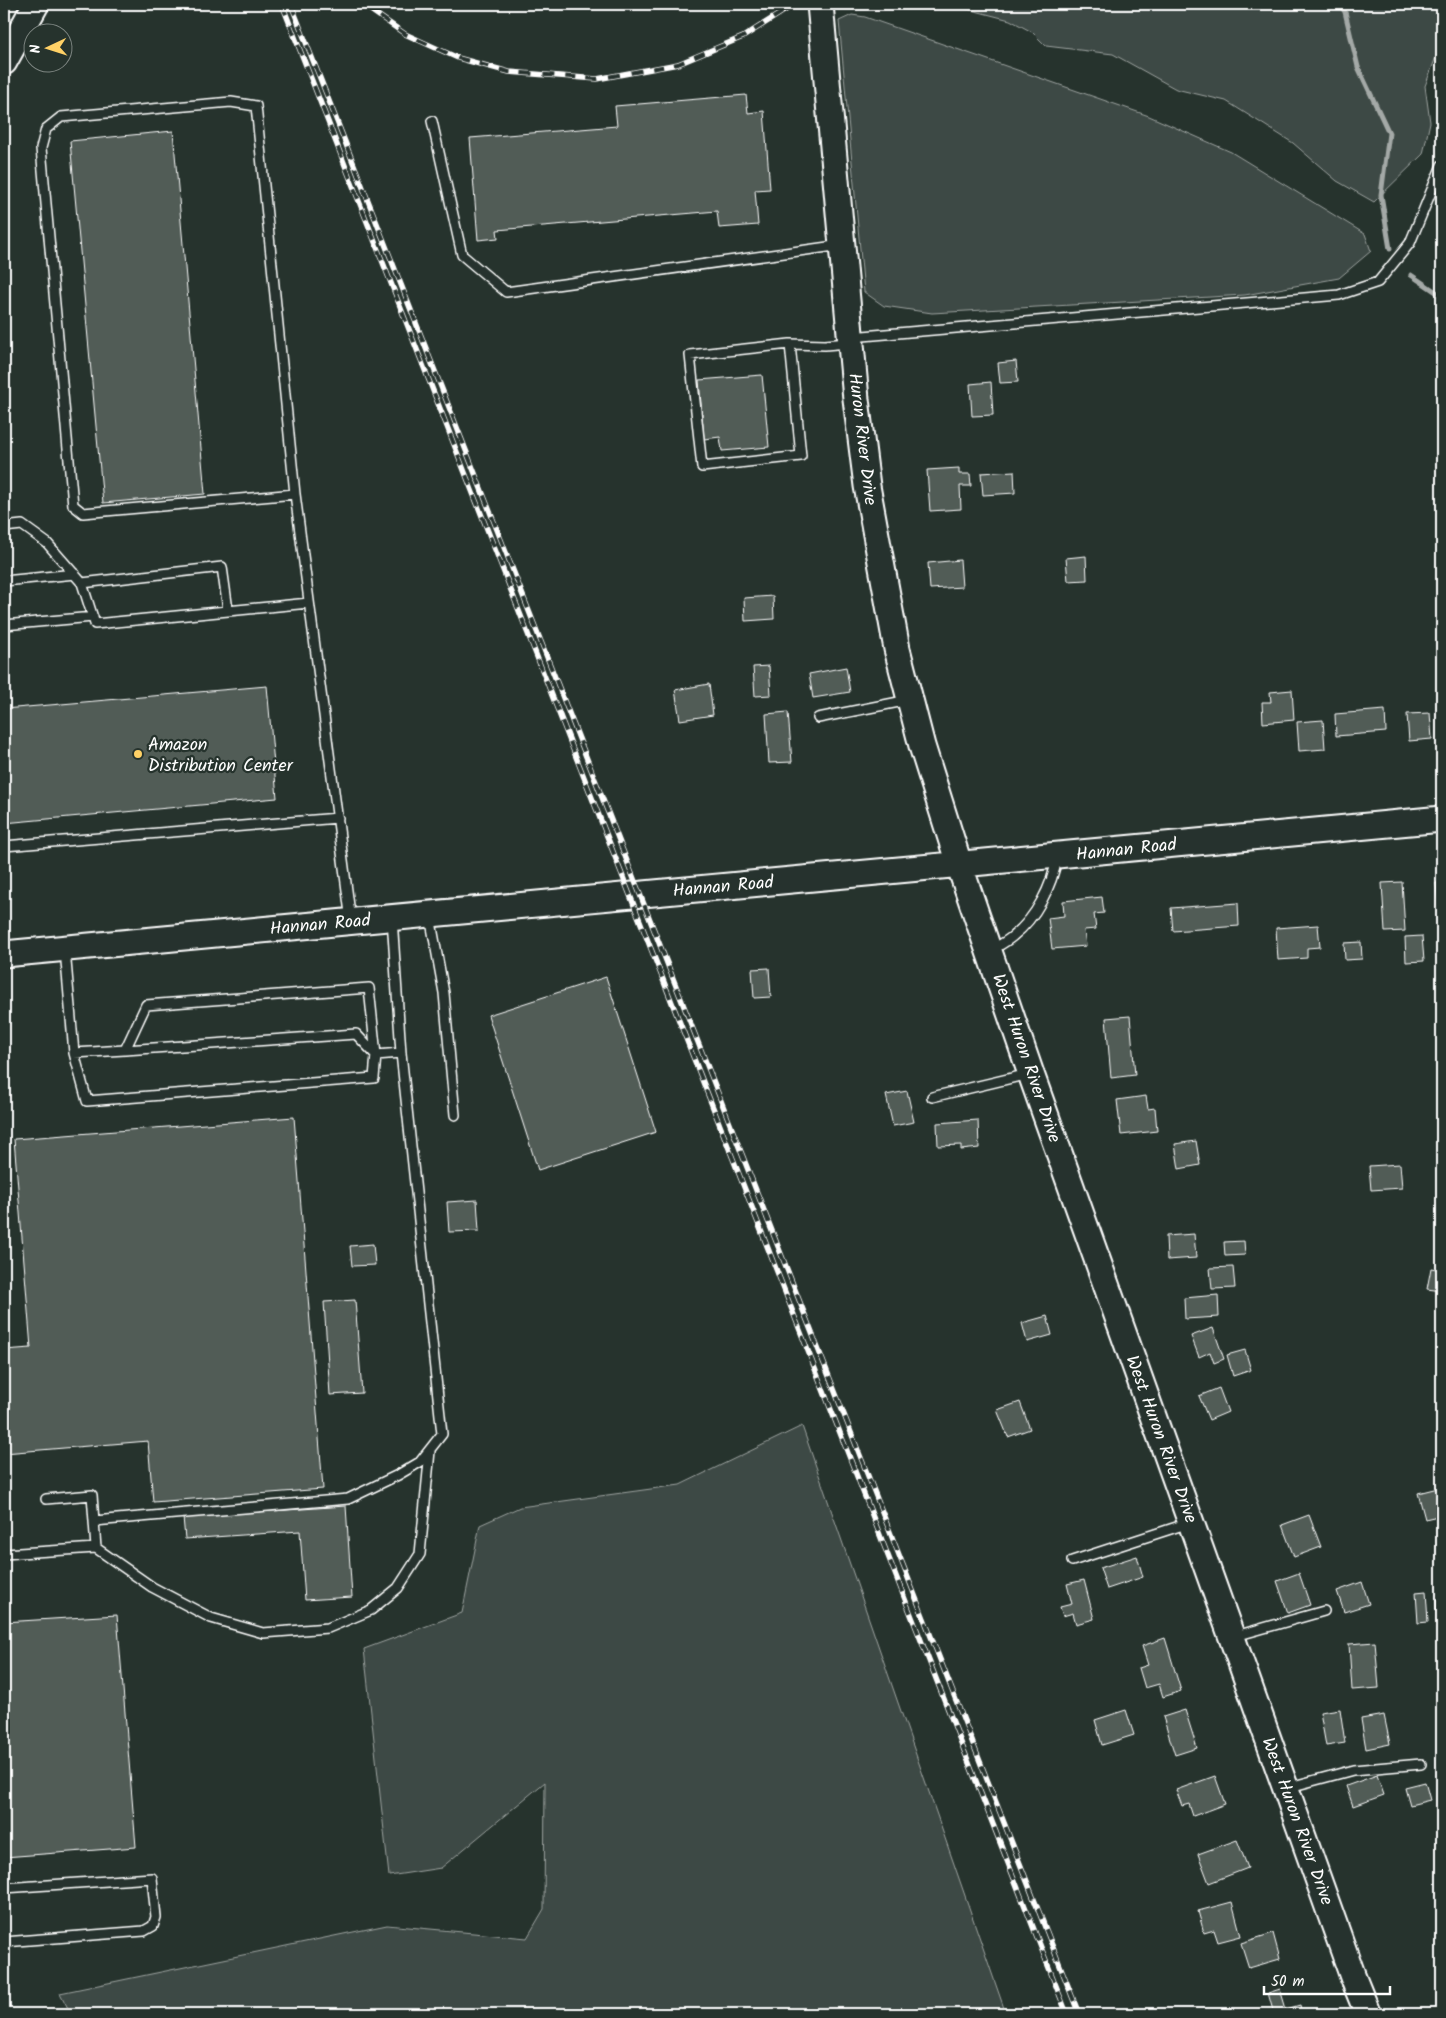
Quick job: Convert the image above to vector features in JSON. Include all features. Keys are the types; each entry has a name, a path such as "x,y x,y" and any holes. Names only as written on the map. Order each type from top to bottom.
{"main road":[{"path":"4,62 36,4"},
{"name":"Huron River Drive","path":"820,4 851,340 869,495 886,595 910,700 922,746 959,864"},
{"name":"Hannan Road","path":"4,954 1442,819"},
{"name":"West Huron River Drive","path":"959,864 1031,1074 1353,1977 1368,2014"}],"lane":[{"path":"295,494 88,513 83,513 73,505 41,148 46,129 61,118 231,102 256,106 295,494 351,921"},
{"path":"432,121 462,255 506,292 842,245"},
{"path":"790,344 801,456 702,468 690,355 790,344 825,345 851,340 1339,295 1378,282 1410,243 1442,165"},
{"path":"4,528 22,525 47,543 82,582 95,624 309,602"},
{"path":"82,582 222,567 228,610"},
{"path":"4,581 75,574"},
{"path":"4,625 93,617"},
{"path":"818,718 910,700"},
{"path":"4,846 338,818"},
{"path":"990,952 1024,926 1040,903 1054,875 1057,856"},
{"path":"429,914 444,993 455,1115"},
{"path":"94,1522 348,1499 398,1475 420,1462 442,1434 401,1052 392,917"},
{"path":"65,948 74,1053 87,1101 374,1078 376,1055 369,988 146,1005 125,1050"},
{"path":"74,1053 356,1034 376,1055"},
{"path":"376,1055 401,1052"},
{"path":"932,1097 1031,1074"},
{"path":"4,1554 96,1548 152,1587 211,1618 263,1633 328,1628 372,1610 398,1588 420,1554 430,1449"},
{"path":"46,1499 92,1495 96,1548"},
{"path":"1072,1561 1192,1522"},
{"path":"1232,1637 1324,1611"},
{"path":"1286,1788 1353,1770 1421,1764"},
{"path":"4,1888 152,1878 156,1917 153,1926 144,1931 4,1942"}],"shaded area":[{"path":"948,4 1439,4 1442,41 1425,86 1430,122 1423,154 1374,202 1337,181 1293,143 1226,101 1176,89 1113,54 1046,46 1032,32 1010,20"},
{"path":"852,15 865,17 1149,116 1231,152 1365,234 1371,251 1339,278 1245,295 932,313 884,306 864,292 839,21"},
{"path":"802,1426 1006,2014 71,2014 60,1993 387,1925 527,1938 544,1909 545,1782 441,1868 389,1876 364,1649 462,1613 480,1525 520,1507 680,1485"}],"building":[{"path":"746,95 748,113 764,111 770,189 755,190 758,225 719,228 717,211 497,230 498,238 478,240 470,138 617,126 615,106"},
{"path":"173,131 205,494 103,503 70,141"},
{"path":"1016,361 1018,382 1000,383 998,363"},
{"path":"762,375 769,447 722,451 720,437 704,439 699,380"},
{"path":"991,382 993,415 972,416 970,384"},
{"path":"959,468 959,474 970,474 971,486 960,486 961,509 930,511 927,470"},
{"path":"1014,471 1015,493 983,495 981,473"},
{"path":"1086,556 1087,580 1068,581 1066,558"},
{"path":"960,560 962,587 930,589 928,563"},
{"path":"773,596 774,619 745,621 744,598"},
{"path":"769,666 771,695 755,696 753,667"},
{"path":"846,667 850,692 813,698 809,674"},
{"path":"709,684 713,715 680,720 675,690"},
{"name":"Amazon Distribution Center","path":"267,686 277,798 4,823 4,709"},
{"path":"1292,690 1294,720 1263,723 1262,702 1271,702 1270,692"},
{"path":"1385,710 1386,732 1336,736 1335,714"},
{"path":"788,712 792,762 769,763 766,714"},
{"path":"1430,713 1432,739 1409,741 1407,714"},
{"path":"1323,720 1325,749 1299,751 1297,722"},
{"path":"1402,882 1405,931 1385,932 1382,883"},
{"path":"1436,883 1442,883 1442,907 1438,907"},
{"path":"1102,897 1104,913 1094,914 1096,929 1084,930 1086,946 1052,949 1048,918 1064,916 1063,901"},
{"path":"1238,903 1239,926 1173,931 1171,908"},
{"path":"1318,925 1320,947 1307,948 1307,958 1278,960 1276,928"},
{"path":"1422,936 1424,961 1406,962 1405,937"},
{"path":"1361,942 1362,959 1345,960 1344,943"},
{"path":"769,968 771,997 754,998 752,969"},
{"path":"606,977 656,1132 538,1170 488,1015"},
{"path":"1130,1016 1135,1075 1111,1078 1106,1018"},
{"path":"907,1091 914,1122 893,1126 886,1095"},
{"path":"1146,1096 1148,1109 1155,1108 1157,1131 1121,1135 1117,1100"},
{"path":"294,1117 323,1489 153,1502 148,1441 4,1453 4,1350 31,1348 14,1139"},
{"path":"978,1120 979,1148 961,1150 961,1145 938,1146 937,1123"},
{"path":"1196,1141 1200,1165 1179,1169 1175,1144"},
{"path":"1400,1164 1402,1188 1371,1190 1369,1166"},
{"path":"477,1200 479,1231 449,1232 447,1202"},
{"path":"1194,1234 1196,1258 1167,1260 1166,1236"},
{"path":"1244,1241 1245,1255 1225,1256 1224,1242"},
{"path":"373,1244 375,1265 352,1266 350,1246"},
{"path":"1233,1267 1235,1288 1212,1289 1210,1268"},
{"path":"1431,1268 1442,1270 1442,1291 1427,1289"},
{"path":"1218,1295 1219,1317 1185,1319 1184,1298"},
{"path":"355,1300 362,1393 330,1395 324,1302"},
{"path":"1047,1316 1052,1335 1027,1342 1022,1323"},
{"path":"1213,1328 1224,1359 1214,1363 1210,1352 1199,1357 1191,1336"},
{"path":"1245,1350 1251,1370 1233,1376 1227,1355"},
{"path":"1219,1388 1228,1412 1209,1420 1199,1396"},
{"path":"1020,1402 1030,1429 1008,1437 997,1410"},
{"path":"1438,1488 1442,1504 1442,1515 1425,1519 1418,1493"},
{"path":"346,1506 352,1597 305,1600 300,1531 185,1539 183,1517"},
{"path":"1309,1515 1321,1547 1294,1557 1282,1525"},
{"path":"1137,1556 1143,1577 1107,1589 1100,1568"},
{"path":"1299,1573 1310,1605 1288,1613 1277,1581"},
{"path":"1084,1580 1094,1619 1076,1624 1073,1613 1063,1616 1060,1607 1072,1604 1067,1584"},
{"path":"1362,1582 1369,1604 1344,1612 1337,1591"},
{"path":"1426,1591 1428,1622 1418,1623 1416,1592"},
{"path":"1442,1598 1442,1621 1437,1622 1436,1599"},
{"path":"117,1615 136,1847 4,1857 4,1622"},
{"path":"1165,1638 1181,1691 1163,1697 1159,1684 1145,1688 1139,1668 1148,1665 1142,1646"},
{"path":"1375,1642 1379,1688 1352,1690 1349,1644"},
{"path":"1340,1709 1345,1743 1326,1746 1320,1712"},
{"path":"1126,1710 1134,1735 1102,1745 1095,1720"},
{"path":"1185,1710 1197,1748 1175,1755 1163,1717"},
{"path":"1384,1715 1390,1744 1366,1749 1361,1719"},
{"path":"1377,1775 1384,1795 1353,1806 1346,1786"},
{"path":"1215,1776 1225,1804 1193,1816 1189,1804 1182,1806 1176,1790"},
{"path":"1425,1782 1430,1800 1410,1805 1405,1787"},
{"path":"1237,1840 1248,1868 1209,1883 1198,1854"},
{"path":"1232,1902 1241,1936 1218,1942 1214,1930 1204,1933 1198,1911"},
{"path":"1273,1933 1280,1959 1249,1968 1241,1943"},
{"path":"1280,1989 1286,2009 1300,2005 1302,2014 1274,2014 1268,1993"}],"waterway":[{"path":"1340,4 1345,12 1358,67 1389,133 1381,195 1390,249"},
{"path":"1411,275 1442,296"}],"railway":[{"path":"282,4 1067,2014"},
{"path":"291,4 1079,2014"},
{"path":"362,4 405,34 458,58 509,72 597,79 678,64 743,37 795,4"}],"place":[{"name":"Amazon Distribution Center","path":"138,754"}]}
